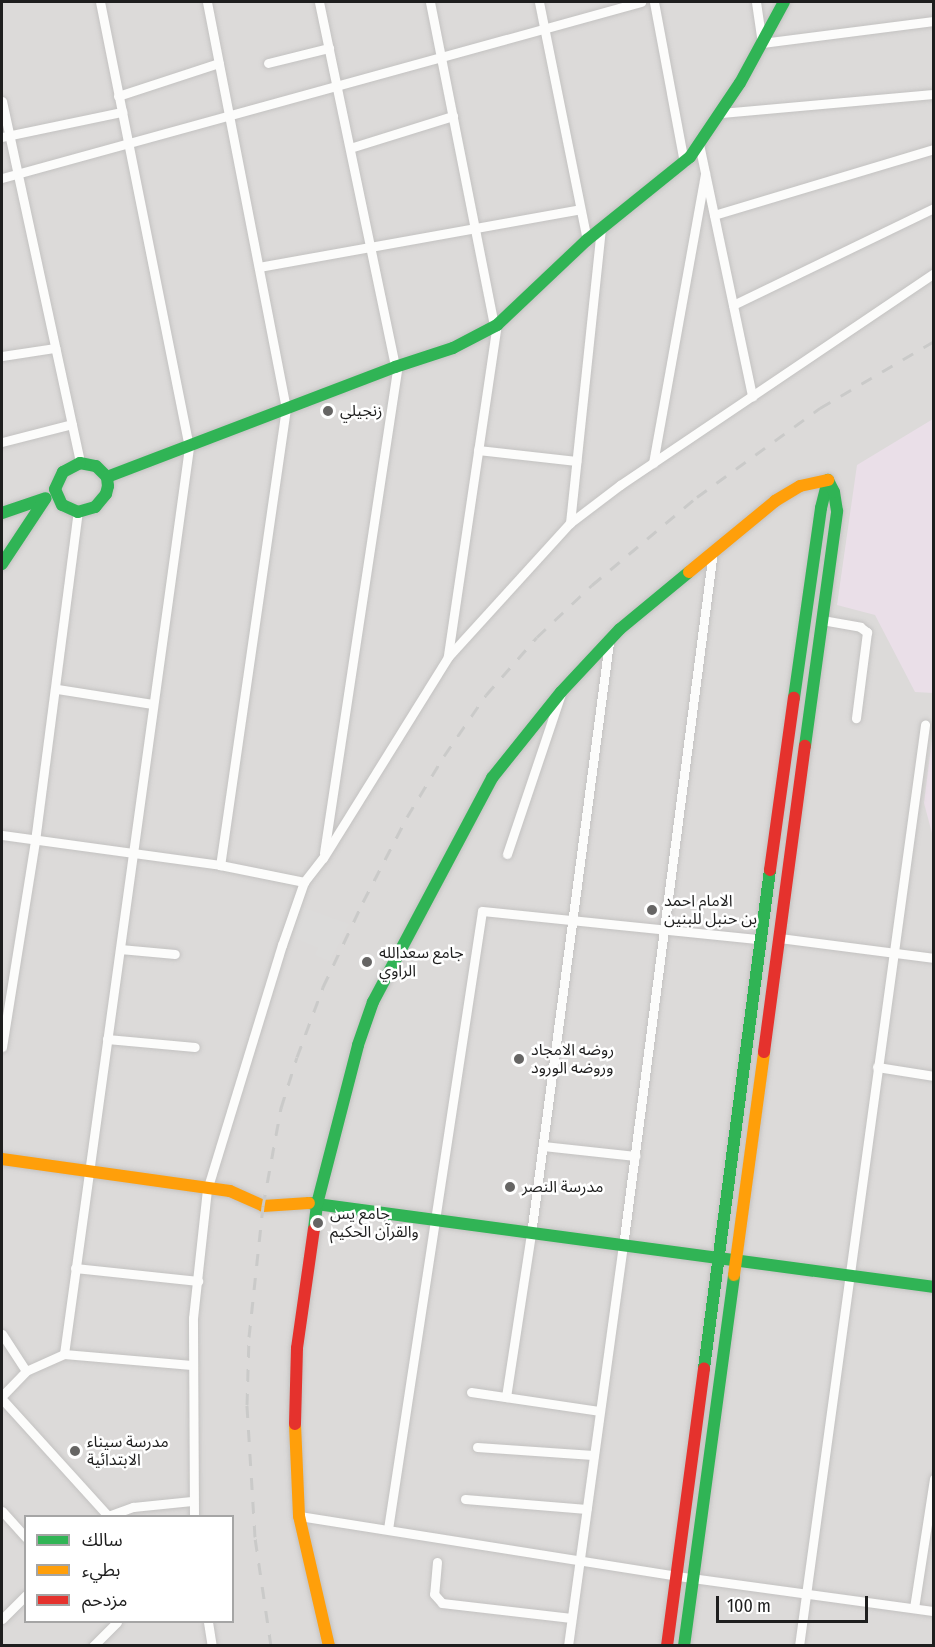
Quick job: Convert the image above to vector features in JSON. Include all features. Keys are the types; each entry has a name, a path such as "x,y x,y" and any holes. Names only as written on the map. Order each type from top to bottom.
{"street":[{"path":"64,1354 189,447 100,2"},
{"path":"207,2 286,408 220,865"},
{"path":"319,2 397,366 323,858"},
{"path":"430,2 495,326 448,657"},
{"path":"538,2 587,240"},
{"path":"2,178 641,2"},
{"path":"654,2 684,162"},
{"path":"756,2 762,43"},
{"path":"107,477 397,366 453,348 495,326 587,240 684,162 720,113 784,2"},
{"path":"762,43 933,21"},
{"path":"268,63 329,48"},
{"path":"118,96 219,63"},
{"path":"720,113 933,94"},
{"path":"2,101 5,136 17,174 80,464"},
{"path":"5,136 122,112"},
{"path":"350,148 453,116"},
{"path":"699,144 752,396"},
{"path":"714,215 933,149"},
{"path":"653,463 705,174"},
{"path":"733,305 933,208"},
{"path":"259,267 580,209"},
{"path":"570,523 601,229"},
{"path":"194,1515 192,1365 207,1190 282,945 304,882 323,858 448,657 570,523 653,463 933,273"},
{"path":"2,356 55,348"},
{"path":"2,442 72,424"},
{"path":"478,450 576,461"},
{"path":"2,564 51,497 63,472 80,464 96,466 107,477 108,486 102,502 95,507 78,512 51,497"},
{"path":"328,1646 299,1516 295,1427 297,1348 317,1204 358,1045 383,981 492,778 561,692 609,639 783,495 800,486 828,480"},
{"path":"667,1646 720,1259 760,939 828,480"},
{"path":"684,1646 837,511 836,498 828,480"},
{"path":"2,513 51,497"},
{"path":"2,1047 57,689 78,512"},
{"path":"568,1646 635,1156 713,551"},
{"path":"807,613 861,627 868,635 856,718"},
{"path":"506,1397 543,1146 609,639"},
{"path":"57,689 153,704"},
{"path":"507,854 561,692"},
{"path":"799,1646 925,725"},
{"path":"2,836 220,865 304,882"},
{"path":"388,1529 482,911 760,939"},
{"path":"780,938 933,958"},
{"path":"120,949 176,954"},
{"path":"107,1039 195,1047"},
{"path":"878,1067 933,1076"},
{"path":"736,1130 755,1132"},
{"path":"543,1146 635,1156"},
{"path":"2,1159 237,1193 263,1206 291,1202 317,1204 933,1287"},
{"path":"75,1268 198,1281"},
{"path":"2,1334 26,1371"},
{"path":"107,1515 2,1398 26,1371 64,1354 192,1365"},
{"path":"471,1392 599,1411"},
{"path":"477,1447 593,1455"},
{"path":"914,1608 933,1479"},
{"path":"465,1498 587,1509"},
{"path":"111,1515 133,1507 192,1501"},
{"path":"2,1511 24,1536"},
{"path":"299,1516 677,1576 933,1611"},
{"path":"437,1562 434,1594 442,1603 571,1618"},
{"path":"2,1619 24,1597"},
{"path":"93,1646 116,1623"},
{"path":"208,1623 212,1646"}],"shaded area":[{"path":"2,2 933,2 933,1645 2,1646"},
{"path":"933,419 933,693 915,692 875,615 837,605 857,465"},
{"path":"933,731 933,837 924,803"},
{"path":"299,906 349,924 330,961 315,955 318,948 294,938"}],"railway":[{"path":"271,1646 255,1537 247,1405 249,1337 263,1206 281,1108 297,1057 323,987 363,902 407,817 444,756 486,695 537,637 592,585 697,497 820,408 934,341"}],"traffic: fast":[{"path":"107,477 395,367 453,348 497,325 587,240 690,157 740,83 784,2"},
{"path":"80,463 96,466 107,477 108,486 106,494 95,507 78,512 62,505 55,489 63,472 80,463"},
{"path":"794,698 821,508 828,480"},
{"path":"805,746 837,511 834,492 828,480"},
{"path":"2,513 46,498"},
{"path":"2,564 45,499"},
{"path":"314,1229 317,1204 358,1045 373,1002 492,778 561,692 620,629 689,572"},
{"path":"704,1368 770,870"},
{"path":"309,1203 934,1287"},
{"path":"684,1646 734,1275"}],"traffic: slow":[{"path":"689,572 775,501 800,486 828,480"},
{"path":"734,1275 764,1052"},
{"path":"2,1159 230,1191 263,1206 309,1203"},
{"path":"295,1424 299,1516 329,1646"}],"traffic: jam":[{"path":"770,870 794,698"},
{"path":"764,1052 805,746"},
{"path":"295,1424 297,1348 314,1229"},
{"path":"667,1646 704,1368"}],"place":[{"name":"زنجيلي","path":"328,411"},
{"name":"الامام احمد بن حنبل للبنين","path":"652,910"},
{"name":"جامع سعدالله الراوي","path":"367,962"},
{"name":"روضه الامجاد وروضه الورود","path":"519,1059"},
{"name":"مدرسة النصر","path":"510,1187"},
{"name":"جامع يس والقرآن الحكيم","path":"318,1223"},
{"name":"مدرسة سيناء الابتدائية","path":"75,1451"}]}
